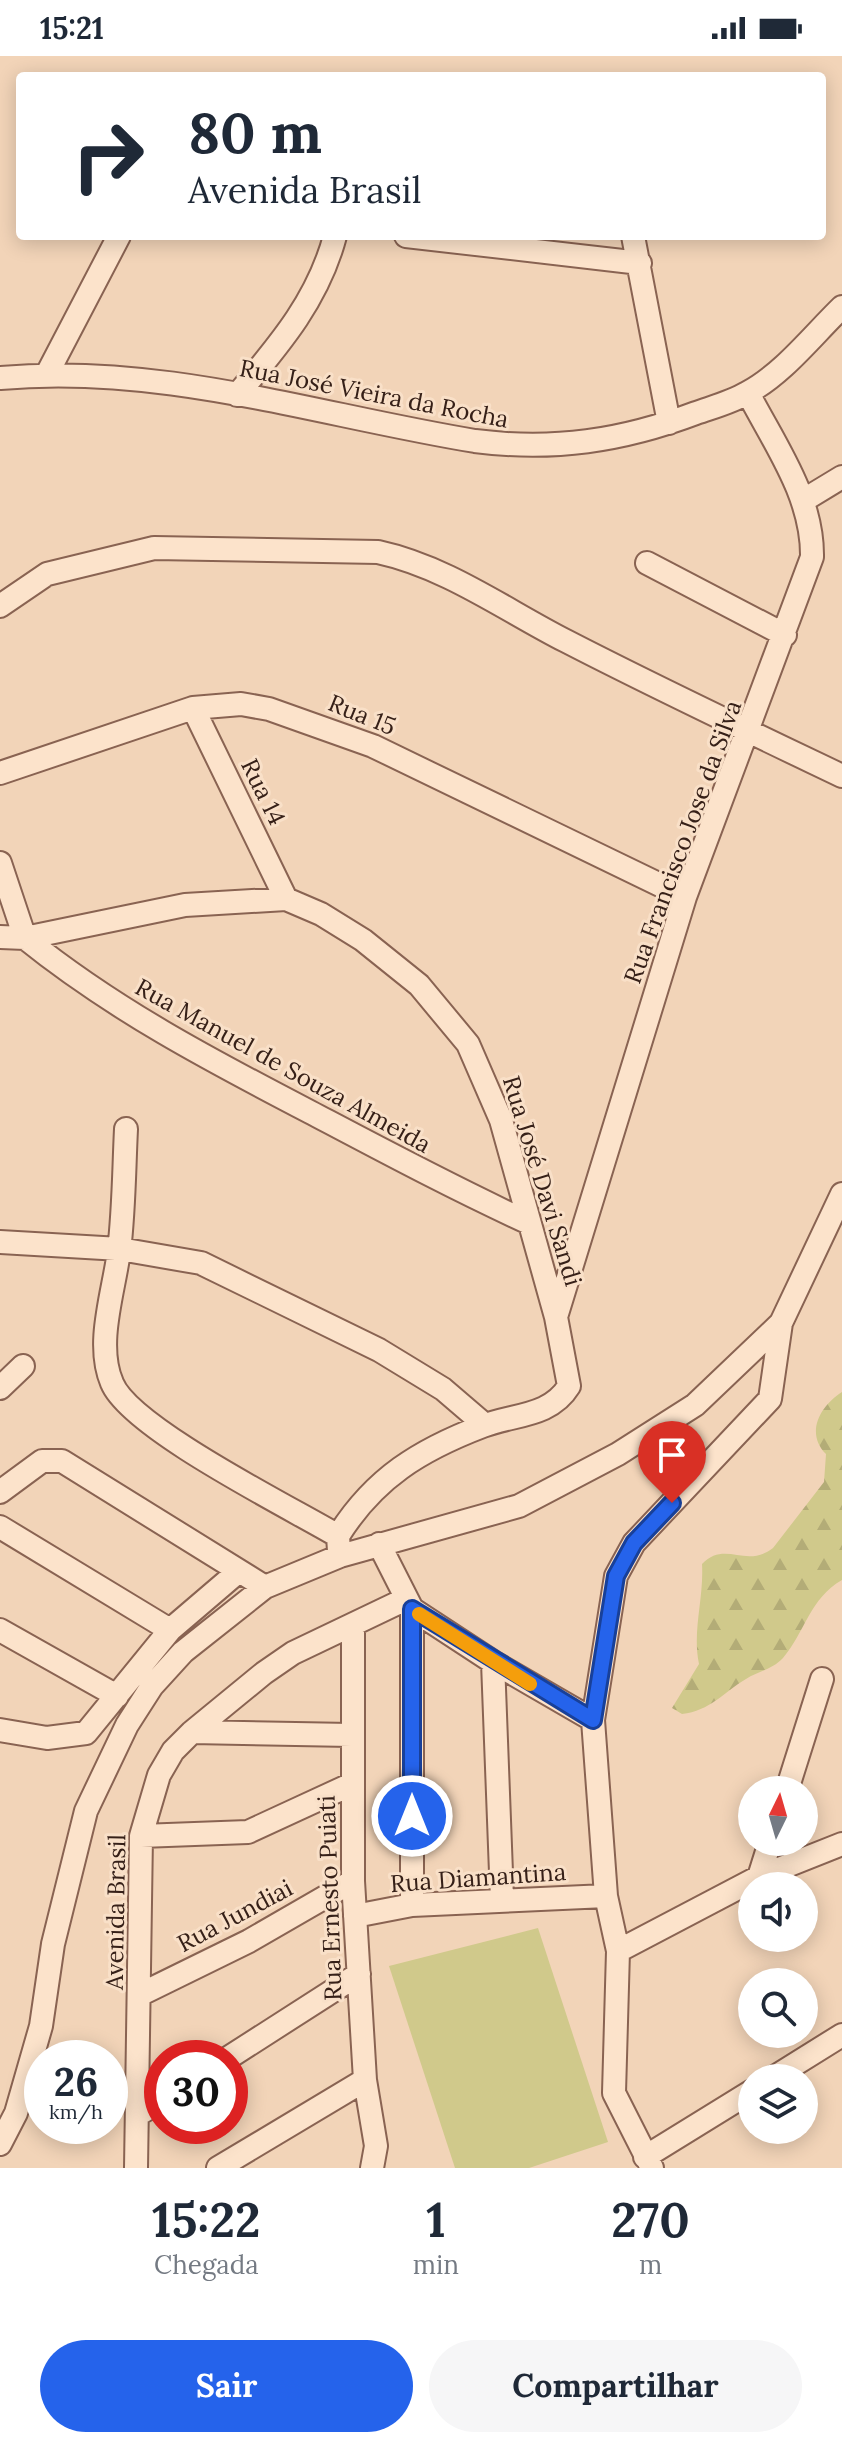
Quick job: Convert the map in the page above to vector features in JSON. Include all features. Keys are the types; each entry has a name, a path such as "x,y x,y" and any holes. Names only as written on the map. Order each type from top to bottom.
{"street":[{"path":"47,374 117,240"},
{"path":"237,395 295,326 316,289 334,240"},
{"path":"634,240 669,423"},
{"path":"471,241 640,263"},
{"name":"Rua José Vieira da Rocha","path":"0,378 47,374 134,377 424,433 519,447 607,441 669,423 748,393 842,307"},
{"name":"Rua Francisco Jose da Silva","path":"556,1317 685,897 812,557 813,530 804,500 748,393"},
{"path":"804,500 842,477"},
{"path":"0,606 47,574 154,548 378,552 406,558 457,581 564,640 842,776"},
{"path":"647,563 785,635"},
{"name":"Rua 15","path":"0,773 193,708 241,704 269,709 373,746 685,897"},
{"name":"Rua 14","path":"193,708 286,899"},
{"path":"0,863 25,938"},
{"name":"Rua José Davi Sandi","path":"0,937 25,938 185,905 286,899 321,914 363,940 419,985 468,1044 493,1099 556,1317 569,1386 560,1400 541,1410 485,1425"},
{"name":"Rua Manuel de Souza Almeida","path":"25,938 78,980 173,1041 527,1222"},
{"path":"126,1129 120,1249 105,1344 112,1384 127,1406 169,1436 339,1546"},
{"path":"738,2101 648,2163 614,2093 618,1951 606,1896 593,1720 616,1576 634,1543 770,1399 781,1323 842,1194"},
{"path":"0,1242 120,1249 182,1257 270,1294 379,1350 443,1389 485,1425 421,1454 388,1476 358,1504 339,1546"},
{"path":"0,2144 16,2113 41,2026 53,1944 74,1848 99,1779 127,1725 152,1686 183,1652 265,1587 339,1546 379,1544 519,1506 618,1454 695,1405 781,1323"},
{"path":"0,1388 23,1366"},
{"path":"0,1492 42,1461 53,1459 71,1466 265,1587"},
{"path":"0,1527 170,1630"},
{"path":"379,1544 409,1604 412,1905"},
{"path":"0,1730 47,1738 86,1733 170,1630 239,1571"},
{"path":"409,1604 493,1662 593,1720"},
{"name":"Avenida Brasil","path":"136,2168 141,1836 159,1775 173,1751 192,1732 293,1653 353,1625 409,1604"},
{"name":"Rua Ernesto Puiati","path":"353,1625 353,1881 365,2080 376,2146 372,2168"},
{"path":"0,1630 117,1696"},
{"path":"493,1662 502,1899"},
{"path":"791,1776 822,1679"},
{"path":"192,1732 351,1735"},
{"path":"141,1836 248,1832 352,1784"},
{"path":"772,1872 842,1844"},
{"name":"Rua Jundiai","path":"141,1994 249,1941 353,1881"},
{"path":"618,1951 738,1888"},
{"name":"Rua Diamantina","path":"355,1916 412,1905 606,1896"},
{"path":"248,2045 359,1974"},
{"path":"795,2064 842,2035"},
{"path":"218,2168 365,2080"},
{"path":"139,2114 144,2111"}],"green space":[{"path":"842,1392 842,1580 822,1596 791,1648 779,1662 746,1679 709,1705 682,1714 672,1708 699,1664 697,1639 702,1564 719,1554 754,1556 773,1548 824,1482 826,1454 820,1446 816,1429 822,1412"},
{"path":"538,1928 608,2142 529,2168 455,2168 389,1966"}],"slow traffic":[{"path":"419,1614 530,1684"}],"route":[{"path":"412,1816 412,1609 493,1662 593,1720 616,1576 634,1543 672,1503"}]}
